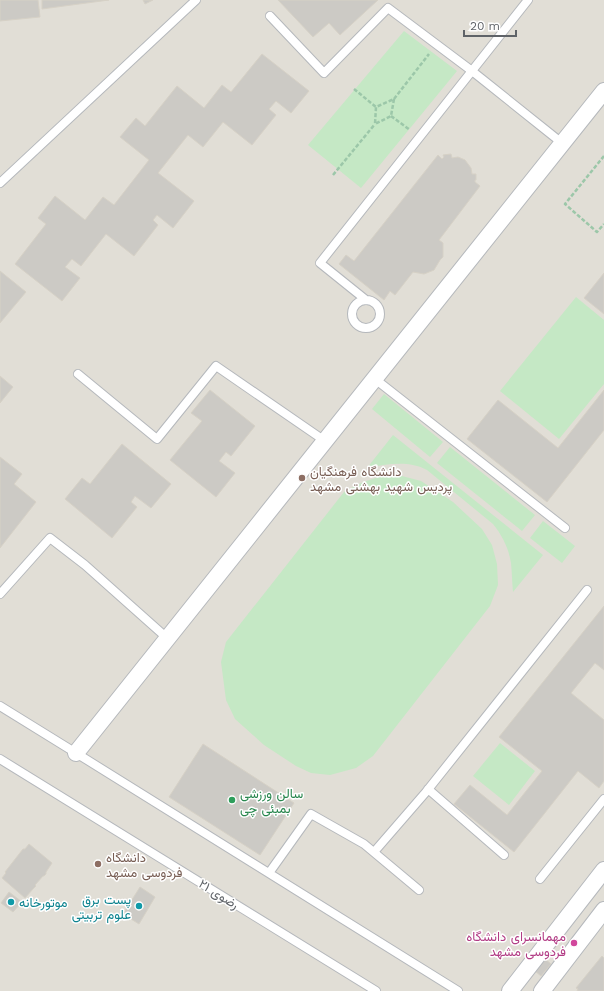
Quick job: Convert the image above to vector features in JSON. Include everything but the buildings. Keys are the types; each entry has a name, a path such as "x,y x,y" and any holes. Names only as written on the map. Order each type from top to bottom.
{"street":[{"path":"76,753 604,91"},
{"path":"510,991 604,870"},
{"path":"542,991 604,910"}],"lane":[{"path":"0,183 196,0"},
{"path":"366,300 320,263 528,0"},
{"path":"270,16 324,73 388,8 472,71 562,143"},
{"path":"78,374 157,439 216,366 325,441"},
{"path":"375,379 565,528"},
{"path":"0,594 50,538 85,565 167,638"},
{"path":"374,852 428,789 587,590"},
{"path":"0,706 458,991"},
{"name":"رضوی ۲۱","path":"0,759 376,991"},
{"path":"428,789 504,855"},
{"path":"540,879 604,799"},
{"path":"269,873 311,814 364,844 419,890"}],"path":[{"path":"391,116 394,99 437,44"},
{"path":"354,89 376,107"},
{"path":"376,107 394,99"},
{"path":"376,107 376,124"},
{"path":"391,116 419,138"},
{"path":"333,175 376,124 391,116"},
{"path":"604,156 565,204 597,232 604,224"}],"shaded area":[{"name":"دانشگاه فرهنگیان پردیس شهید بهشتی مشهد","path":"0,0 604,0 604,991 0,991"}],"green space":[{"path":"404,31 457,71 361,188 308,145"},
{"path":"576,297 604,320 604,384 559,439 500,391"},
{"path":"384,394 443,442 430,457 372,409"},
{"path":"393,435 543,555 513,592 509,553 502,537 493,524 427,470 405,464 382,465 367,468"},
{"path":"450,447 535,515 522,531 437,463"},
{"path":"382,476 402,476 421,481 453,502 482,529 492,545 497,564 498,585 490,606 373,756 356,768 330,775 311,773 296,766 264,745 235,719 226,700 221,662 226,642 344,492 363,482"},
{"path":"543,521 575,546 562,563 530,538"},
{"path":"500,743 535,771 509,805 473,776"}],"place":[{"name":"دانشگاه فرهنگیان پردیس شهید بهشتی مشهد","path":"302,478"},
{"name":"سالن ورزشی بمبئی چی","path":"232,800"},
{"name":"دانشگاه فردوسی مشهد","path":"98,864"},
{"name":"موتورخانه","path":"11,902"},
{"name":"پست برق علوم تربیتی","path":"139,906"},
{"name":"مهمانسرای دانشگاه فردوسی مشهد","path":"574,943"}]}
